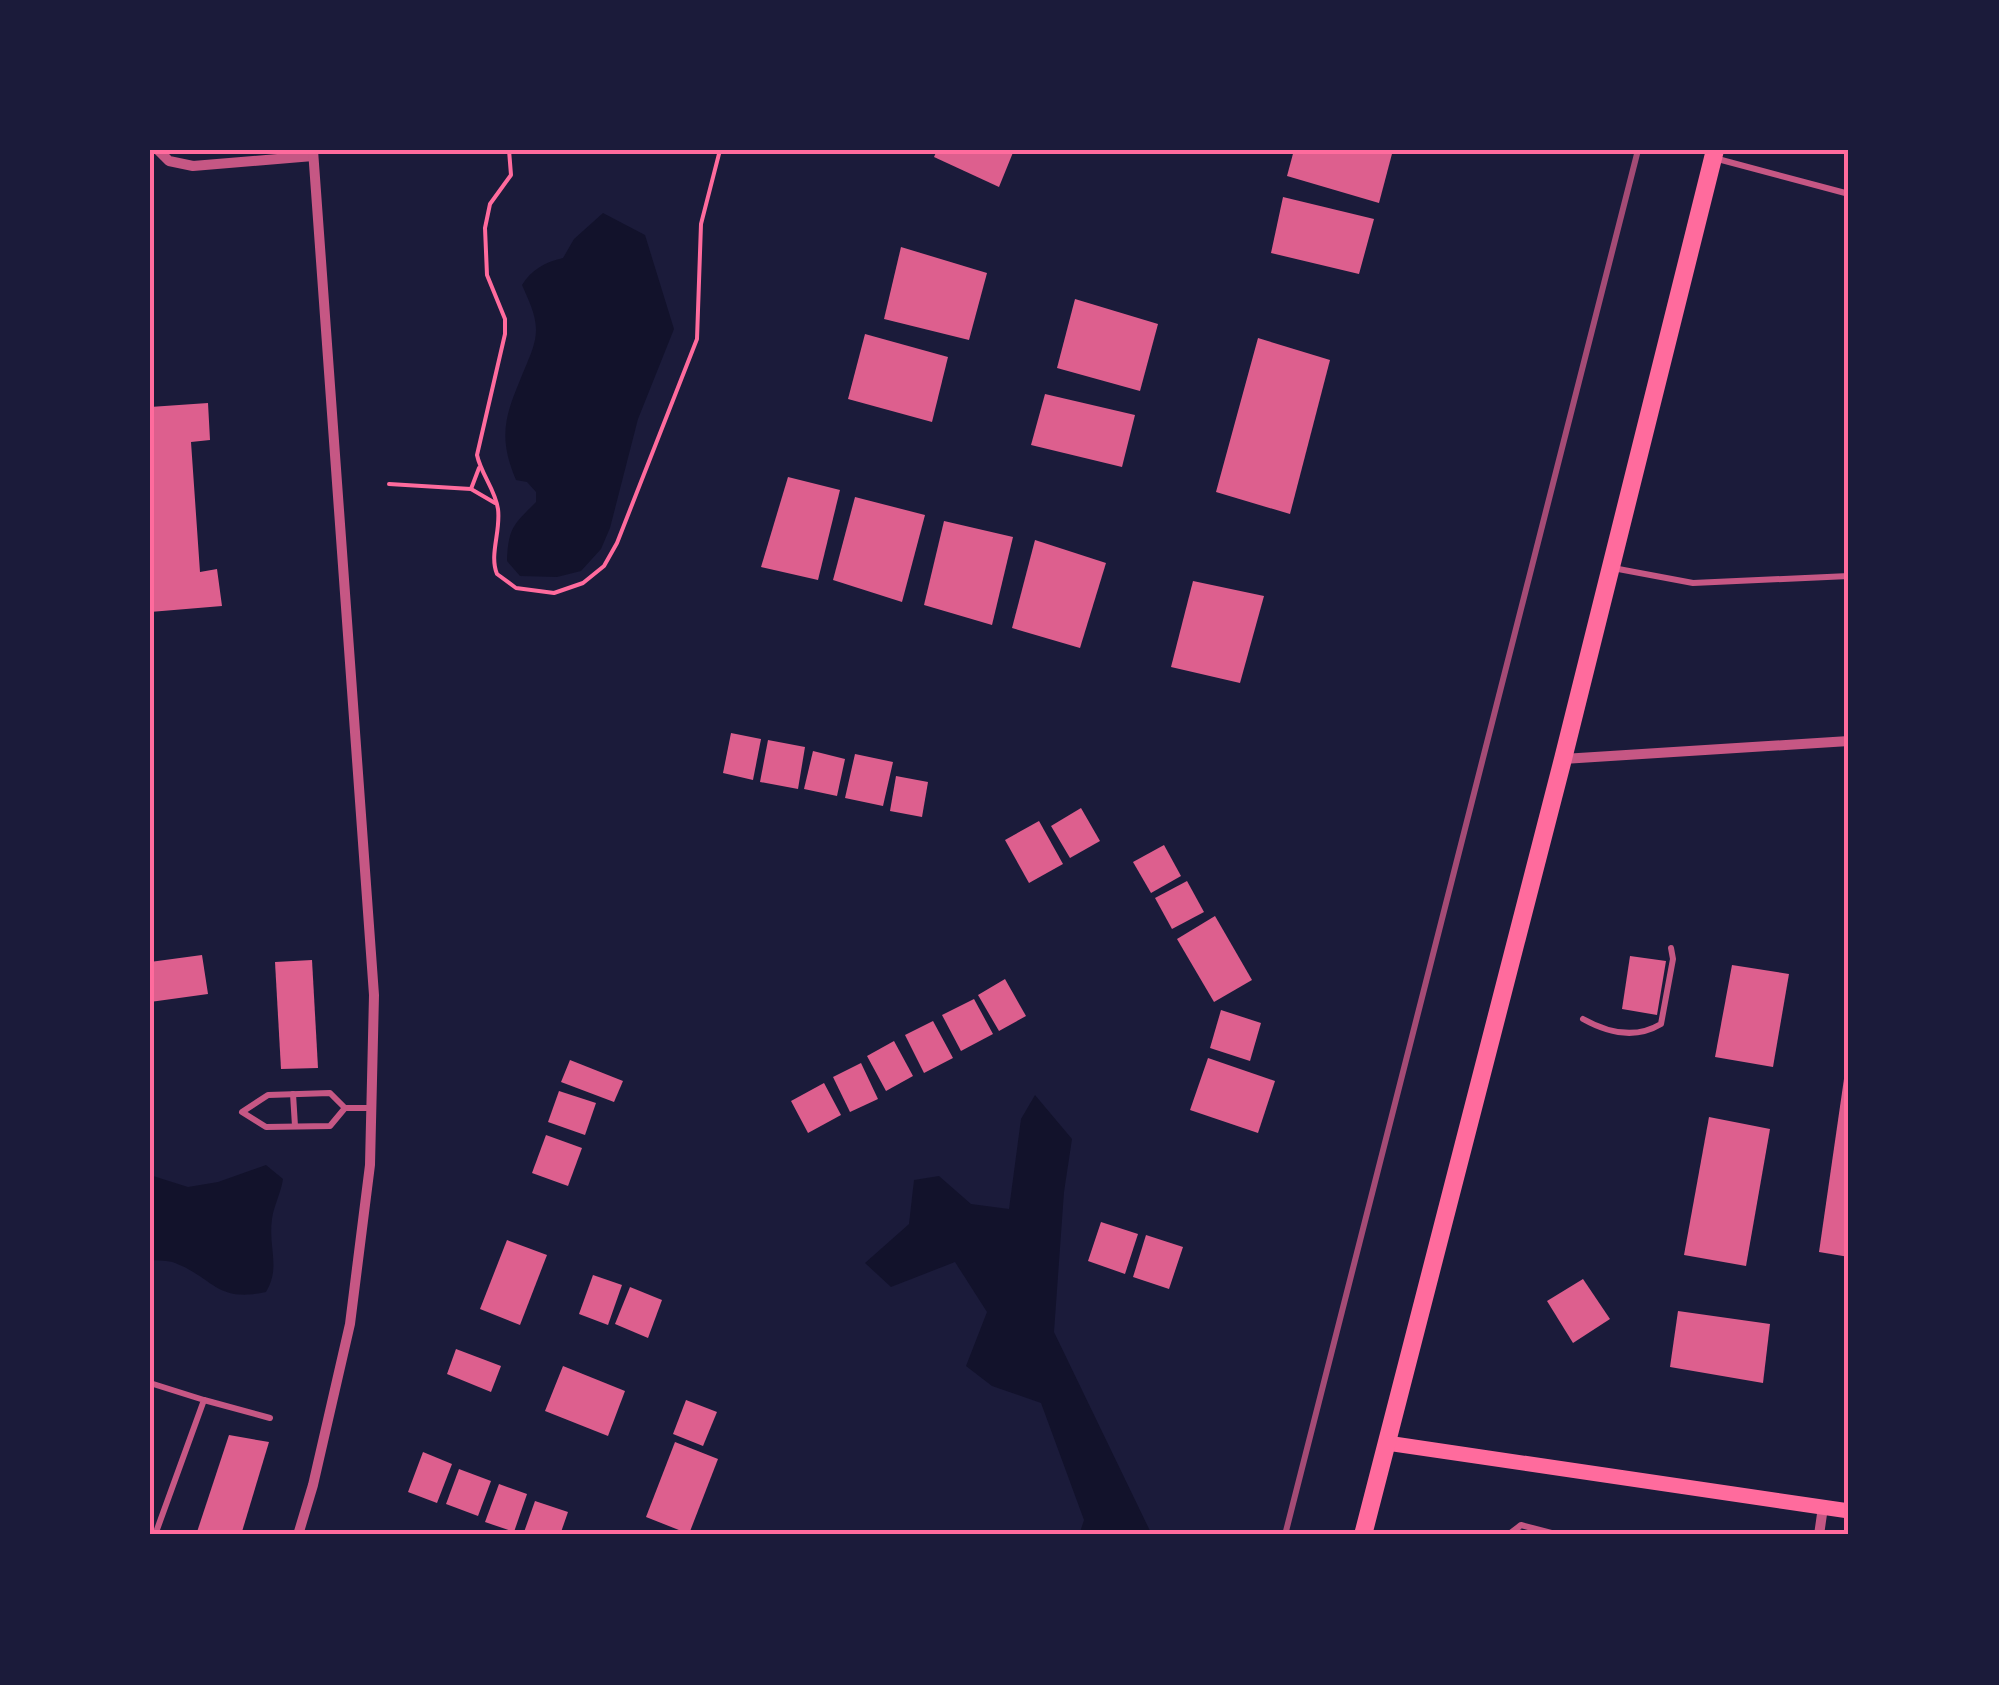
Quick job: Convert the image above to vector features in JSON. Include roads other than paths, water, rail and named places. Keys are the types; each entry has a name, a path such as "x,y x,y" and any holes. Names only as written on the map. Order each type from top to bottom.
{"main road":[{"path":"1364,1535 1714,154"},
{"path":"1386,1444 1849,1511"}],"street":[{"path":"158,150 169,161 192,166 313,153 374,995 370,1165 350,1324 314,1485 298,1535"},
{"path":"1563,759 1849,741"},
{"path":"1819,1535 1823,1507"}],"lane":[{"path":"1714,154 1849,194"},
{"path":"1612,568 1693,583 1849,576"},
{"path":"1583,1019 1602,1030 1634,1033 1645,1033 1661,1024 1673,960 1671,948"},
{"path":"346,1108 330,1126 266,1128 242,1112 268,1095 330,1092 346,1108 371,1108"},
{"path":"293,1094 294,1126"},
{"path":"150,1383 270,1418"},
{"path":"155,1535 204,1400"},
{"path":"1511,1533 1520,1526 1559,1535"},
{"path":"1511,1533 1530,1535"}],"railway":[{"path":"1285,1535 1638,150"}]}
